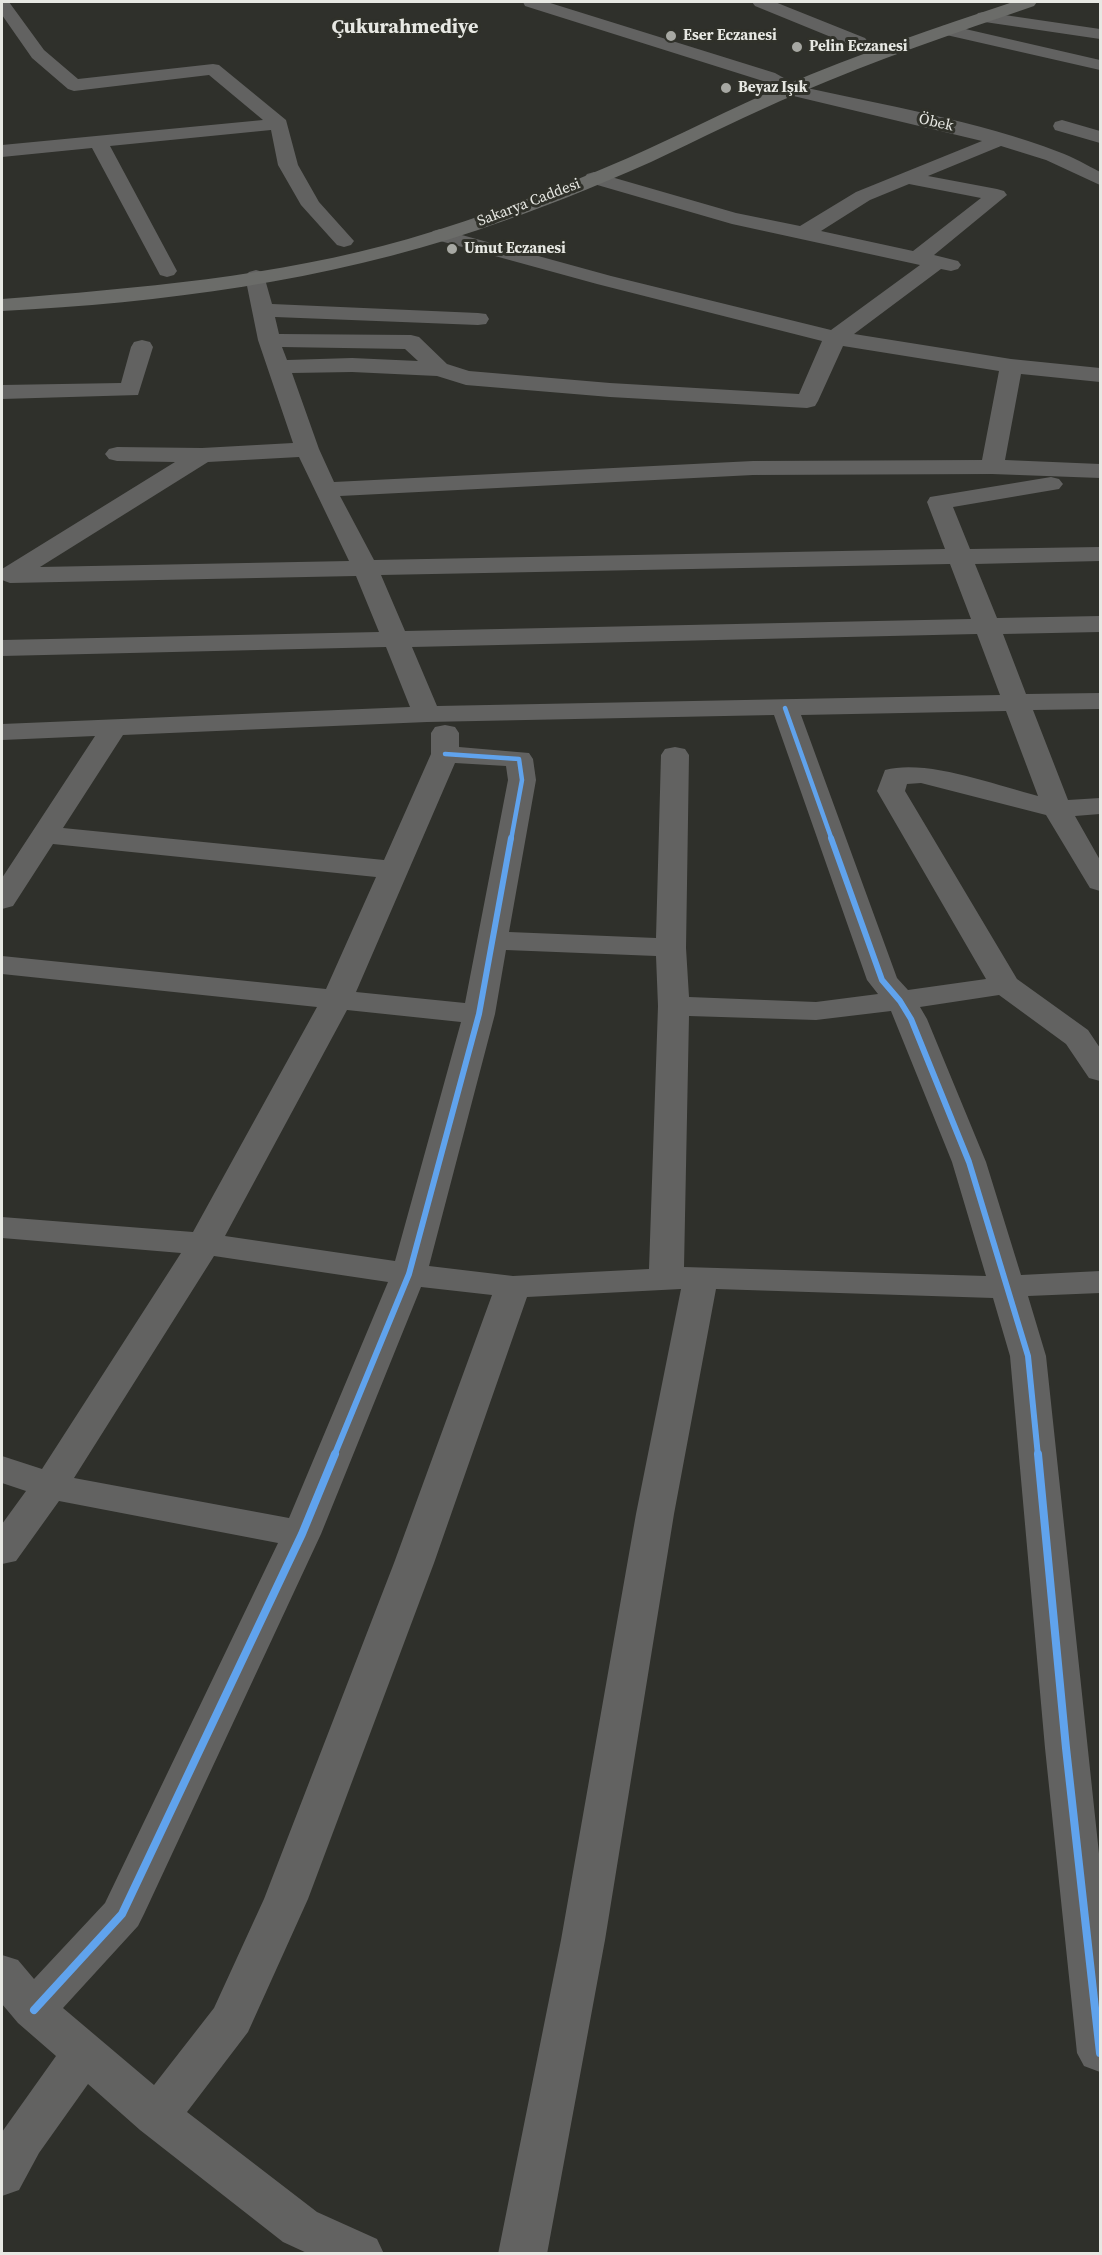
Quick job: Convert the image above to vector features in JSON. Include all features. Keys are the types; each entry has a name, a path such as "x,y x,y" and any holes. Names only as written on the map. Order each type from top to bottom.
{"main road":[{"name":"Sakarya Caddesi","path":"812,61 859,42 980,9 1028,2"},
{"name":"Sakarya Caddesi","path":"2,305 103,297 252,264 382,252 440,235 594,178 792,90 948,30 980,9"},
{"path":"739,90 790,69"},
{"path":"323,246 368,236"},
{"path":"2,287 96,280 209,265"}],"street":[{"name":"Öbek","path":"531,2 769,77 792,90 999,140 1053,156 1101,178"},
{"path":"761,2 859,42"},
{"path":"2,4 38,54 74,85 213,69 279,124 288,165 311,206 344,241"},
{"path":"980,9 1101,34"},
{"path":"948,30 1101,65"},
{"path":"2,151 279,124"},
{"path":"1062,126 1101,137"},
{"path":"802,234 863,196 999,140"},
{"path":"98,142 167,271"},
{"path":"594,178 732,218 937,262"},
{"path":"279,367 351,365 440,369 466,378 488,380 610,390 807,401 835,338 937,262 997,195 906,178"},
{"path":"440,235 616,283 835,338 1011,366 1101,375"},
{"path":"2,1551 50,1486 204,1244 336,1001 445,754 436,713 395,638 365,568 307,449 269,339 252,264"},
{"path":"263,310 478,319"},
{"path":"269,339 411,342 440,369"},
{"path":"2,392 130,390 142,346"},
{"path":"992,467 1011,366"},
{"path":"117,454 202,455 307,449"},
{"path":"6,575 202,455"},
{"path":"325,490 753,468 992,467 1101,471"},
{"path":"1098,875 1057,809 1018,702 939,502 1101,476"},
{"path":"6,575 1101,554"},
{"path":"2,648 1101,624"},
{"path":"2,732 436,713 785,708 1101,700"},
{"path":"785,708 882,980 900,1001 911,1019 969,1162 1028,1356 1066,1748 1101,2054"},
{"path":"2,900 115,727"},
{"path":"34,2010 122,1914 302,1534 409,1274 479,1014 522,780 519,759 445,754"},
{"path":"522,2253 583,1940 655,1514 683,1279 671,948 675,755"},
{"path":"1101,806 1057,809 921,775 894,776 891,791 1005,985 1077,1037 1101,1071"},
{"path":"45,835 395,870"},
{"path":"493,940 671,948"},
{"path":"2,965 479,1014"},
{"path":"674,1006 816,1011 1005,985"},
{"path":"2,1227 204,1244 513,1287 683,1279 1008,1286 1101,1282"},
{"path":"157,2116 232,2019 286,1899 414,1563 513,1287"},
{"path":"2,1469 50,1486 302,1534"},
{"path":"2,1973 34,2010 157,2116 300,2227 360,2253"},
{"path":"2,2176 22,2139 84,2054"}],"cycle path":[{"path":"785,708 882,980 900,1001 911,1019 969,1162 1028,1356 1066,1748 1100,2053"},
{"path":"34,2010 122,1914 302,1534 409,1274 479,1014 522,780 519,759 445,754"}],"place":[{"name":"Eser Eczanesi","path":"671,36"},
{"name":"Pelin Eczanesi","path":"797,47"},
{"name":"Beyaz Işık","path":"726,88"},
{"name":"Umut Eczanesi","path":"452,249"}],"district":[{"name":"Çukurahmediye","path":"405,28"}]}
